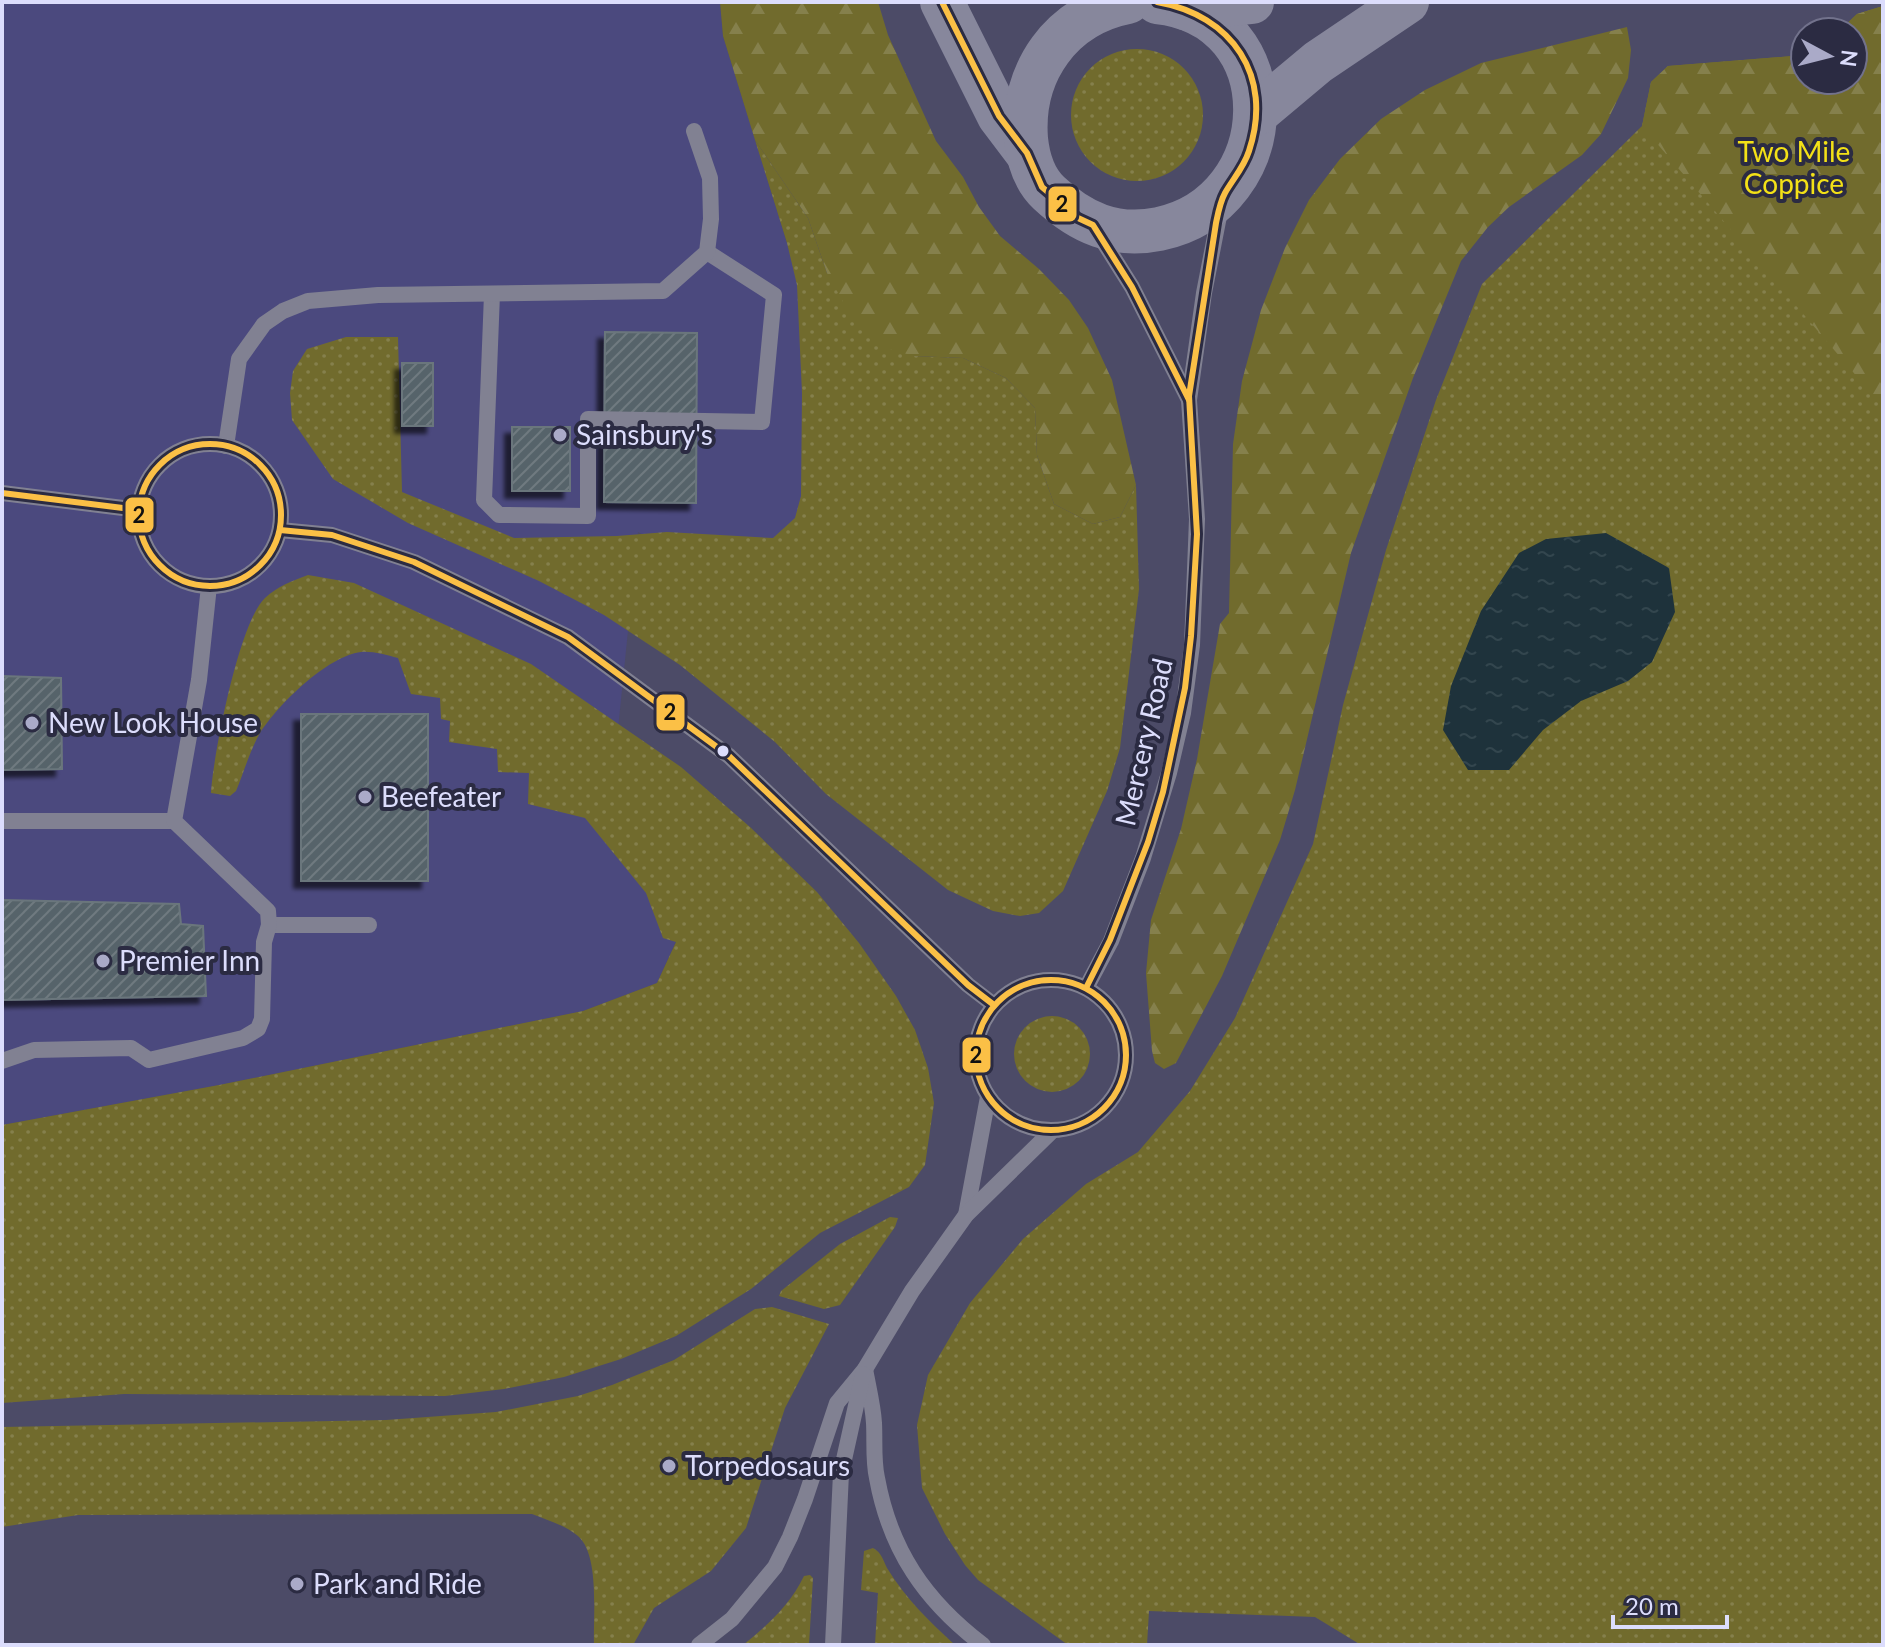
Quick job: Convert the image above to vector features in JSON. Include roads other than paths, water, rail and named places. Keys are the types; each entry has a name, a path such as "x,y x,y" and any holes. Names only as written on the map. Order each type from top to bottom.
{"highway":[{"path":"942,2 999,116 1027,153 1042,187 1078,218 1093,225 1118,231 1145,232 1197,215 1222,196 1240,172 1252,144 1256,114 1252,80 1239,48 1217,25 1173,5"},
{"path":"1173,5 1252,2"},
{"path":"1256,114 1318,62 1407,2"},
{"path":"1027,153 1027,98 1034,77 1050,48 1068,28 1087,15 1116,3"}],"street":[{"path":"226,446 239,359 264,324 283,311 308,301 378,295 663,291 707,252 711,219 710,178 694,131"},
{"path":"1189,400 1222,196"},
{"path":"1093,225 1132,287 1189,400"},
{"path":"492,294 484,500 499,515 588,516 588,419 762,422 774,295 707,252"},
{"name":"Mercery Road","path":"1086,988 1111,941 1143,858 1169,773 1183,713 1192,645 1197,519 1189,400"},
{"path":"203,444 226,446 245,453 261,466 274,483 280,503 280,530 267,558 249,575 227,585 209,586 180,580 160,566 148,552 141,534 139,510 150,478 164,462 182,450 203,444"},
{"path":"2,493 139,510"},
{"path":"280,530 332,535 414,562 568,637 729,756 968,985 994,1005"},
{"path":"174,821 199,680 209,586"},
{"path":"2,821 174,821 268,911 269,925 264,942 262,1019 252,1034 149,1060 131,1048 34,1050 2,1061"},
{"path":"269,925 369,925"},
{"path":"1037,980 1063,980 1086,988 1106,1004 1120,1024 1126,1048 1124,1073 1114,1096 1098,1114 1076,1126 1052,1131 1027,1127 1005,1115 988,1097 978,1075 975,1050 981,1026 994,1005 1014,989 1037,980"},
{"path":"966,1215 988,1097"},
{"path":"699,1645 732,1619 775,1567 805,1499 837,1403 865,1369 912,1291 966,1215 1052,1131"},
{"path":"833,1645 841,1473 865,1369"},
{"path":"865,1369 874,1419 876,1477 895,1542 923,1589 954,1623 983,1645"}],"water":[{"path":"1606,533 1669,568 1675,612 1652,662 1628,681 1581,701 1543,730 1509,770 1468,770 1443,730 1451,686 1481,611 1519,553 1546,539"}],"place":[{"name":"Sainsbury's","path":"560,435"},
{"name":"New Look House","path":"32,723"},
{"name":"Beefeater","path":"365,797"},
{"name":"Premier Inn","path":"103,961"},
{"name":"Torpedosaurs","path":"669,1466"},
{"name":"Park and Ride","path":"297,1584"}],"park label":[{"name":"Two Mile Coppice","path":"1794,168"}]}
